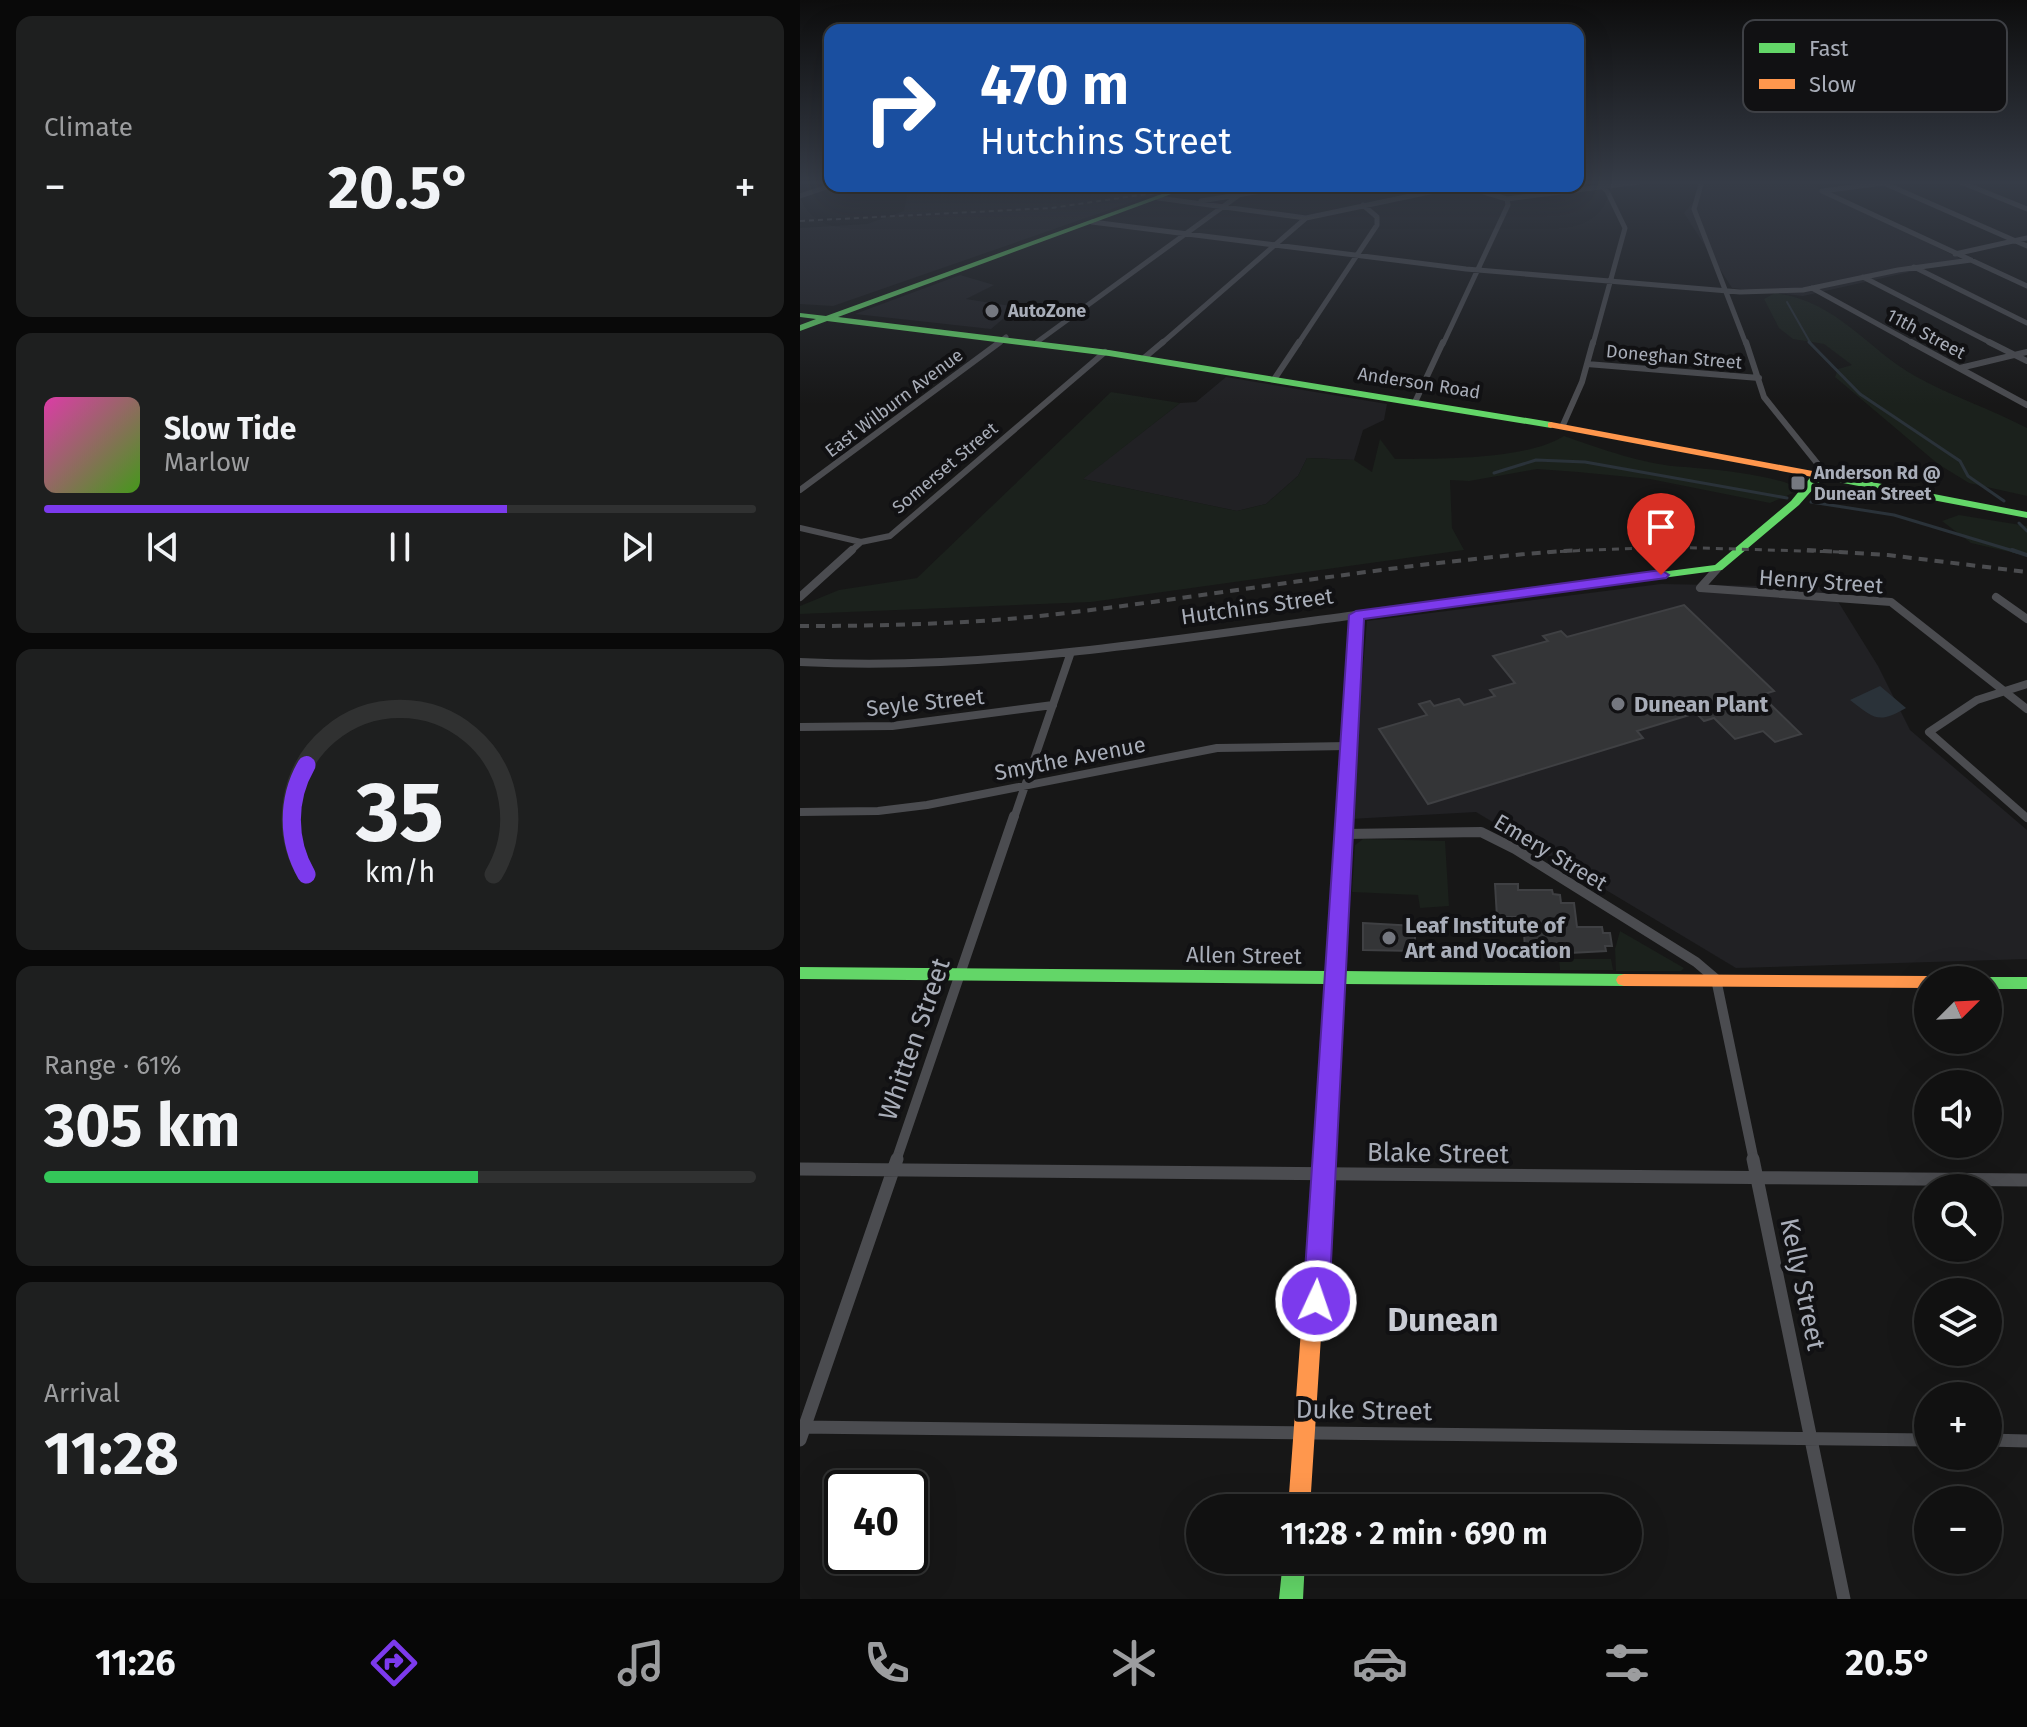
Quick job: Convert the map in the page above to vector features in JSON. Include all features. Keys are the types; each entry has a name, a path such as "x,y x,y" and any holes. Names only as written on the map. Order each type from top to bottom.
{"main road":[{"path":"800,328 1000,256"},
{"name":"Anderson Road","path":"800,315 1006,337 1416,400 1563,425 2027,515"},
{"path":"1718,568 1795,503 1820,475"},
{"name":"Hutchins Street","path":"1356,615 1718,568"},
{"path":"1300,1494 1336,978 1356,615"},
{"name":"Allen Street","path":"800,973 1914,982"},
{"path":"2002,983 2027,983"},
{"path":"1291,1599 1293,1574"}],"street":[{"path":"1037,342 1155,256"},
{"path":"1144,358 1264,256"},
{"path":"1275,378 1356,256"},
{"path":"1361,256 1478,270 1781,292 1914,267 1971,260"},
{"path":"1416,400 1485,256"},
{"path":"1563,425 1587,364 1617,256"},
{"path":"1712,256 1766,401 1821,468 1820,475"},
{"path":"1959,256 2027,286"},
{"path":"1914,267 2027,323"},
{"path":"1863,277 2027,361"},
{"name":"11th Street","path":"1812,288 2027,405"},
{"name":"East Wilburn Avenue","path":"800,490 1006,337"},
{"name":"Somerset Street","path":"800,597 861,542 890,536 1105,352"},
{"path":"1960,368 2027,352"},
{"name":"Doneghan Street","path":"1587,364 1759,378"},
{"path":"800,528 861,542"},
{"name":"Henry Street","path":"1718,568 1700,588 1717,592 1891,602 2027,709"},
{"path":"1996,597 2027,619"},
{"name":"Hutchins Street","path":"800,662 898,663 1071,652 1356,615"},
{"name":"Whitten Street","path":"801,1432 1071,652"},
{"path":"2027,684 1962,708 1929,732 2027,818"},
{"name":"Seyle Street","path":"800,727 892,726 1053,705"},
{"name":"Smythe Avenue","path":"800,812 900,809 1217,748 1348,746"},
{"name":"Emery Street","path":"1344,834 1481,832 1515,849 1696,962 1716,979"},
{"name":"Kelly Street","path":"1716,979 1844,1599"},
{"name":"Blake Street","path":"800,1169 2027,1180"},
{"name":"Duke Street","path":"801,1432 1306,1433 1914,1440"},
{"path":"2002,1440 2027,1441"}],"shaded area":[{"path":"800,256 978,256 833,306 800,304"},
{"path":"1711,256 1954,256 1963,260 1803,296 1732,288"},
{"path":"960,275 994,285 966,299 1017,307 991,329 855,314"},
{"path":"1775,293 1816,305 1915,376 2027,428 2027,496 1969,483 1938,464 1835,377 1838,369 1852,365 1824,344 1793,339 1779,328 1764,299"},
{"path":"1226,377 1387,404 1384,420 1363,430 1354,460 1307,458 1298,476 1266,504 1237,511 1082,479 1180,403 1196,402"},
{"path":"1111,392 1180,403 1083,479 1237,511 1266,504 1298,476 1307,458 1354,460 1372,472 1380,439 1395,459 1435,459 1528,450 1564,436 1639,460 1762,477 1800,490 1770,503 1650,479 1537,469 1469,481 1450,480 1452,528 1464,550 1091,602 800,614 800,606 839,590 917,578"},
{"path":"1959,515 2027,526 2027,556 1971,543 1942,521"},
{"path":"1661,584 1829,587 1878,666 1910,730 2027,830 2027,959 1736,968 1476,812 1350,819 1367,621"},
{"path":"1880,686 1906,708 1883,718 1865,712 1850,700"},
{"path":"1363,839 1445,841 1449,906 1420,908 1418,895 1352,892 1355,845"},
{"path":"1620,931 1684,968 1681,971 1616,971 1615,949"},
{"path":"1559,959 1611,959 1613,970 1560,970"}],"building":[{"name":"Dunean Plant","path":"1684,605 1774,691 1761,695 1801,734 1775,742 1763,731 1735,739 1714,718 1704,721 1696,713 1637,731 1643,738 1428,804 1379,729 1427,715 1419,704 1430,701 1434,706 1459,699 1464,705 1495,696 1490,690 1515,683 1493,656 1548,641 1543,636 1561,631 1567,637"},
{"path":"1495,884 1518,884 1518,890 1552,890 1553,894 1560,895 1561,903 1574,903 1577,927 1602,927 1603,933 1610,933 1612,946 1605,946 1606,951 1532,955 1525,949 1523,917 1497,917"},
{"name":"Leaf Institute of Art and Vocation","path":"1363,923 1415,926 1415,951 1363,950"}],"waterway":[{"path":"1787,302 1811,344"},
{"path":"1809,342 1860,394 1960,461 1968,476 2004,501"},
{"path":"1494,473 1536,460 1585,462 1787,498"},
{"path":"1811,502 1894,515 2017,552"},
{"path":"2019,523 2027,531"},
{"path":"2012,550 2027,555"}],"railway":[{"path":"1561,551 1665,547 1839,552"},
{"path":"1561,551 1580,550"},
{"path":"1807,550 1839,552"},
{"path":"800,626 924,624 1018,618 1380,570 1561,551"},
{"path":"1547,552 1561,551"},
{"path":"1839,552 2027,572"}],"traffic: fast":[{"path":"800,328 999,256"},
{"path":"800,315 1109,353 1551,425"},
{"path":"1818,475 2027,515"},
{"path":"1330,1056 1356,615 1718,568 1795,503 1820,475"},
{"path":"800,973 1624,980"},
{"path":"2002,983 2027,983"},
{"path":"1291,1599 1293,1574"}],"traffic: slow":[{"path":"1551,425 1818,475"},
{"path":"1624,980 1914,982"},
{"path":"1300,1494 1330,1056"}],"place":[{"name":"AutoZone","path":"992,311"},
{"name":"Anderson Rd @ Dunean Street","path":"1798,483"},
{"name":"Dunean Plant","path":"1618,704"},
{"name":"Leaf Institute of Art and Vocation","path":"1389,938"}],"district":[{"name":"Dunean","path":"1443,1320"}],"route":[{"path":"1316,1301 1348,746 1358,624 1356,615 1661,575"}]}
